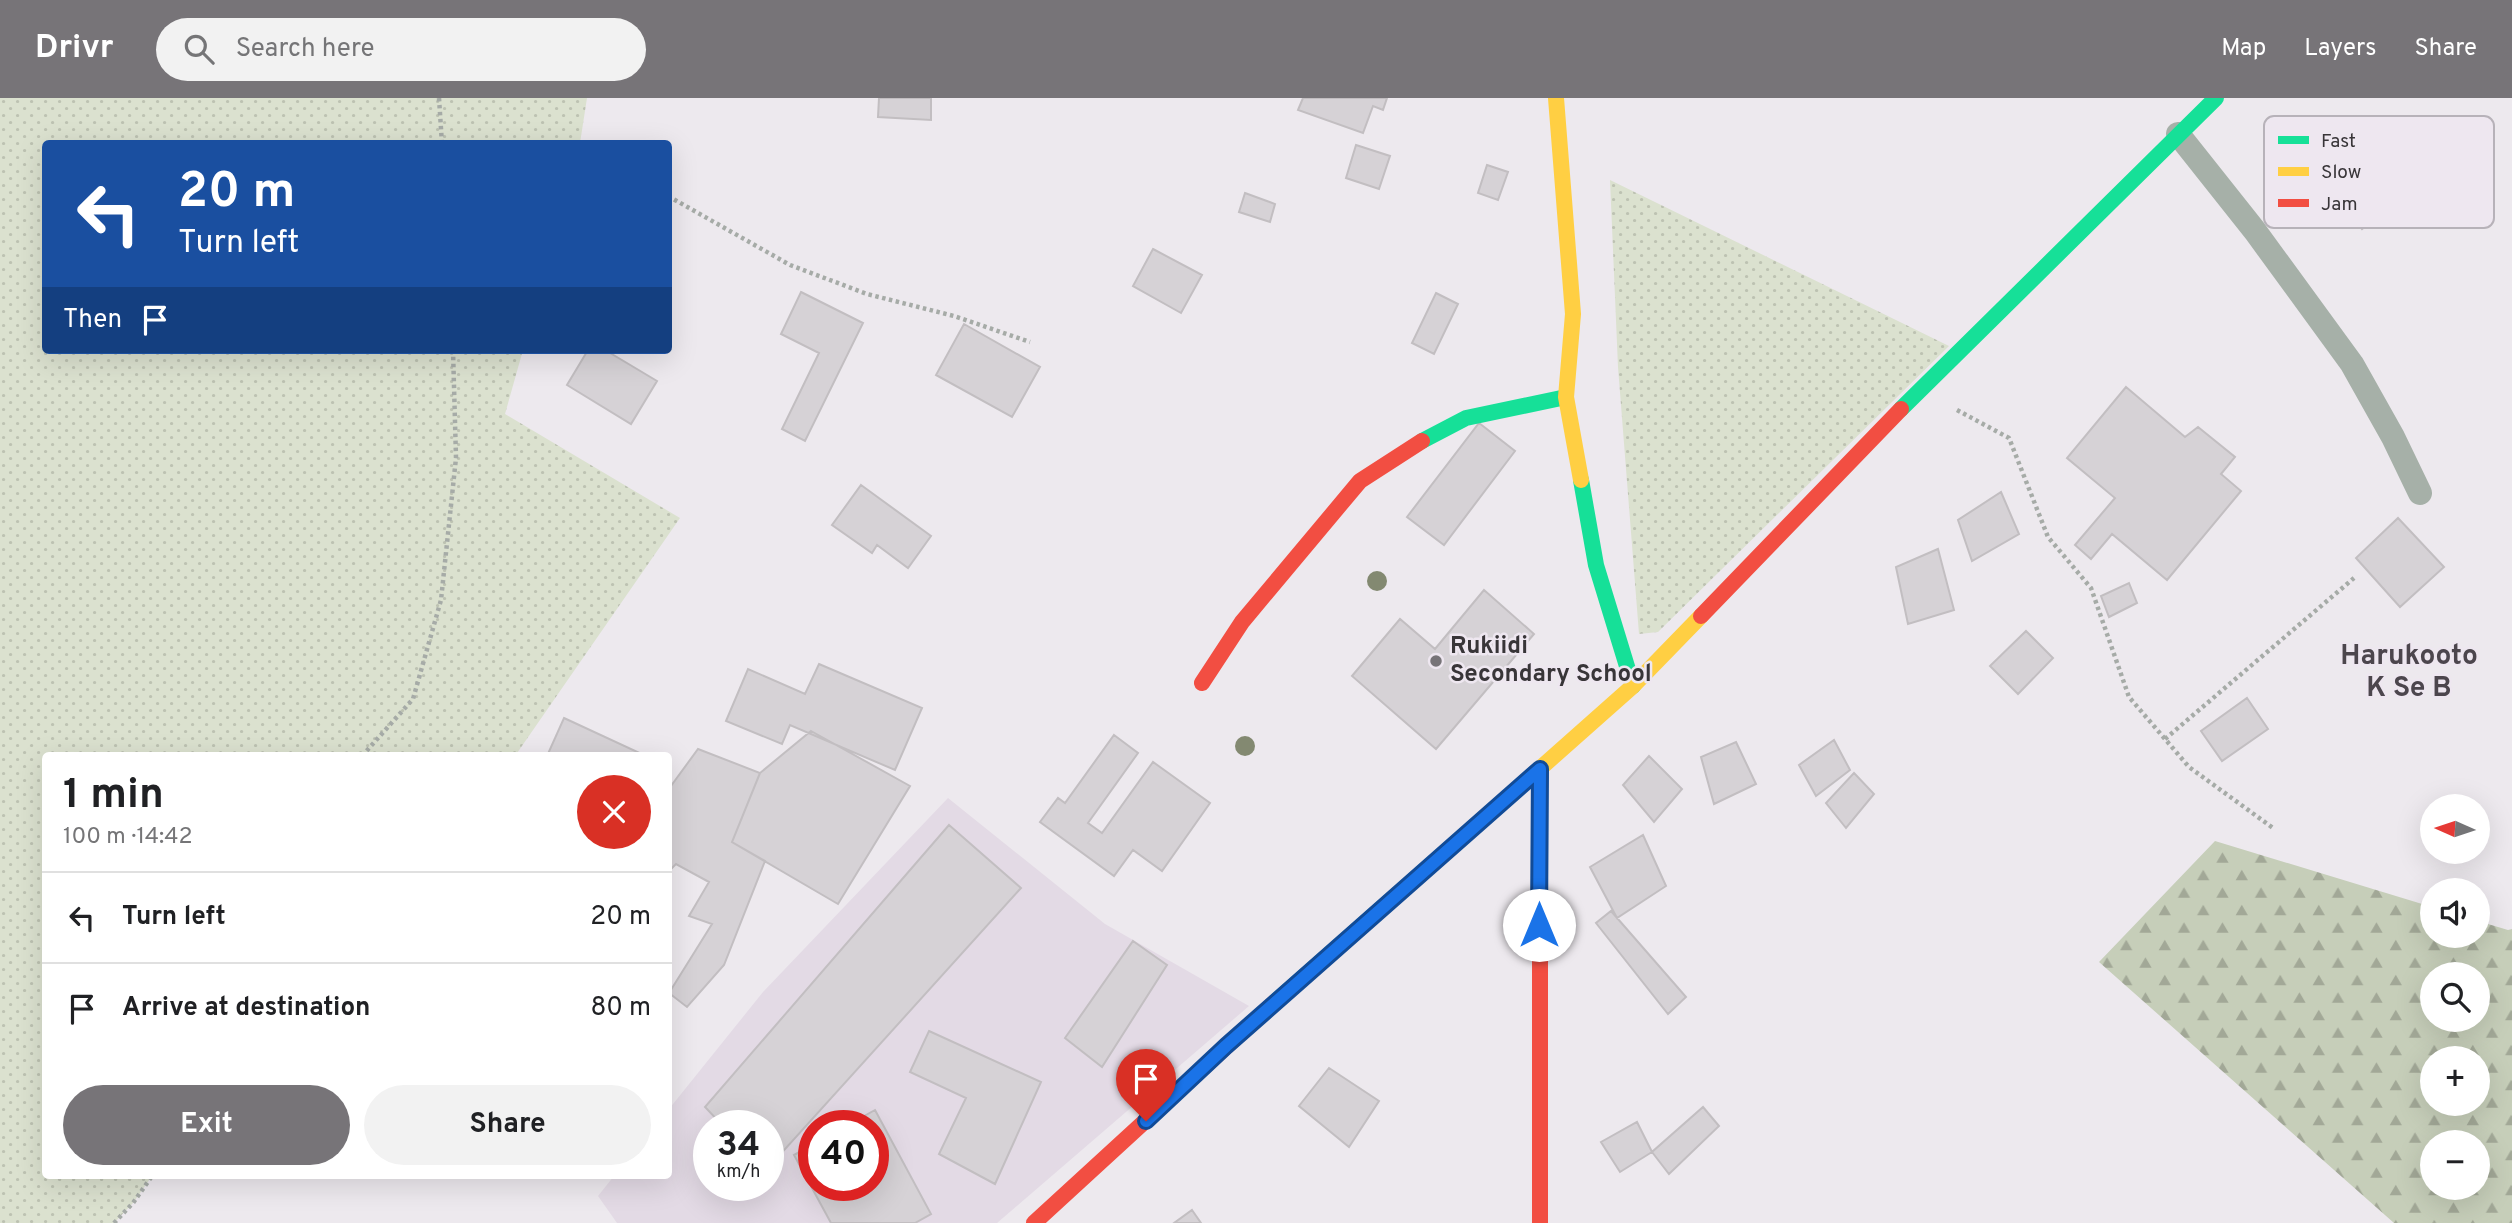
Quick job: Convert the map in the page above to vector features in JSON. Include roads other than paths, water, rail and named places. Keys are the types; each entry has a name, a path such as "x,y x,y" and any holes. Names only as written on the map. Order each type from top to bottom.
{"street":[{"path":"1556,98 1573,314 1566,397 1596,565 1633,686"},
{"path":"1034,1223 1226,1046 1633,686 1919,390 2216,98"},
{"path":"1202,683 1242,622 1360,481 1415,445 1466,418 1566,397"},
{"path":"1540,769 1540,1223"}],"lane":[{"path":"2178,134 2255,231 2352,364 2393,437 2420,493"}],"place":[{"name":"Rukiidi Secondary School","path":"1436,661"}],"district":[{"name":"Harukooto K Se B","path":"2409,673"}]}
